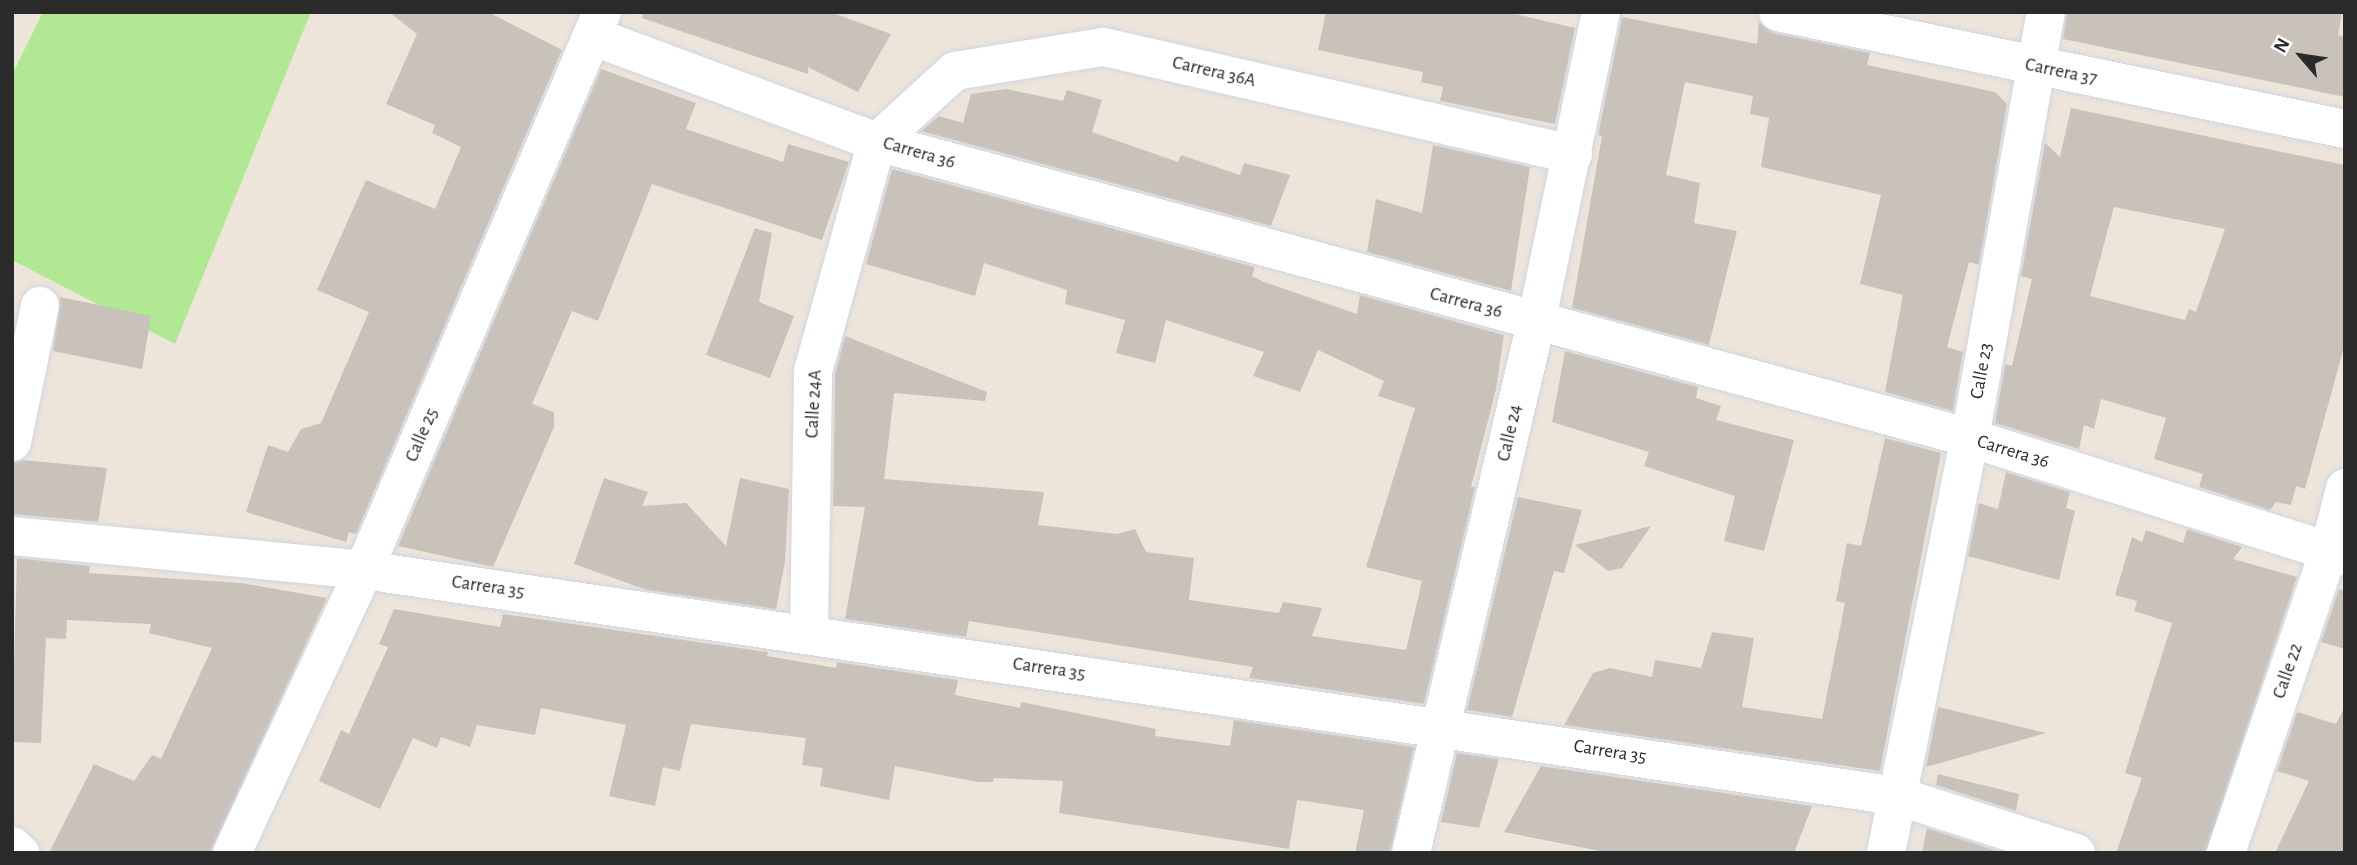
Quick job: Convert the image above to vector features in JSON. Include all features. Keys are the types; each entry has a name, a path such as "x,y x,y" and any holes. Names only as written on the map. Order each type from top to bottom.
{"street":[{"name":"Calle 24","path":"1411,853 1536,323 1601,12"},
{"name":"Carrera 37","path":"1778,12 2345,129"},
{"name":"Calle 23","path":"1886,853 1970,438 2046,12"},
{"name":"Carrera 36","path":"597,24 877,142 1536,323 1970,438 2337,553"},
{"name":"Calle 25","path":"232,853 364,569 597,24"},
{"name":"Carrera 36A","path":"877,142 955,71 1104,47 1573,154"},
{"name":"Calle 24A","path":"809,634 813,371 877,142"},
{"path":"12,442 40,306"},
{"name":"Calle 22","path":"2226,853 2337,553 2345,488"},
{"name":"Carrera 35","path":"12,536 364,569 1440,726 1897,796 2077,853"},
{"path":"12,846 20,853"}],"green space":[{"path":"43,12 311,12 175,344 12,260 12,75"}],"building":[{"path":"389,12 488,12 562,50 356,534 349,532 346,542 246,512 268,445 288,452 301,429 321,423 369,312 317,290 366,180 435,209 461,147 432,133 435,125 386,104 417,34"},
{"path":"643,12 830,12 891,34 858,92 808,67 808,74 642,18"},
{"path":"1326,12 1507,12 1575,28 1555,124 1440,101 1443,87 1421,82 1423,72 1318,50"},
{"path":"2067,12 2342,12 2338,35 2345,37 2345,97 2063,39"},
{"path":"1622,17 1757,44 1759,22 1774,33 1870,53 1867,65 1995,92 2007,104 1979,265 1969,262 1947,347 1963,352 1953,411 1885,392 1903,295 1860,284 1881,195 1761,167 1769,118 1750,114 1753,96 1685,82 1666,175 1700,183 1694,223 1737,231 1709,345 1572,308 1602,136 1598,135"},
{"path":"601,69 696,103 686,129 783,162 788,144 849,162 822,240 652,184 598,321 572,311 532,404 554,412 554,427 493,567 398,546"},
{"path":"1006,89 1063,101 1067,90 1102,100 1092,132 1178,162 1181,155 1240,175 1244,163 1290,175 1271,226 921,131 939,116 963,123 971,94"},
{"path":"2071,108 2345,165 2345,343 2305,489 2296,486 2291,505 2276,502 2270,510 2199,487 2203,474 2154,459 2166,418 2101,399 2094,429 2084,425 2079,449 1995,423 2005,364 2012,366 2032,279 2021,276 2045,143 2060,157","holes":["2114,207 2225,229 2196,312 2189,309 2185,320 2090,296"]},
{"path":"1433,145 1530,167 1511,291 1367,252 1376,199 1422,213"},
{"path":"892,169 1255,267 1252,276 1264,282 1357,314 1360,295 1504,335 1496,389 1471,487 1475,487 1424,704 1249,678 1253,667 969,621 966,637 845,619 865,507 833,506 835,374 845,336 987,392 985,401 894,393 884,479 1044,492 1038,525 1117,534 1135,529 1146,552 1194,558 1189,600 1279,613 1283,602 1322,608 1312,636 1406,650 1422,581 1366,567 1415,408 1378,396 1384,381 1318,350 1300,392 1253,376 1264,352 1166,320 1155,363 1116,353 1125,320 1065,304 1067,290 984,263 975,296 866,264"},
{"path":"755,228 772,233 759,302 794,316 770,378 706,355"},
{"path":"60,297 151,316 142,369 53,351"},
{"path":"1565,351 1698,387 1696,398 1721,406 1716,420 1794,440 1764,551 1724,541 1735,496 1644,466 1649,452 1552,422"},
{"path":"1885,438 1941,453 1880,771 1564,725 1593,673 1610,668 1652,677 1655,660 1701,668 1712,632 1754,638 1742,707 1822,719 1845,603 1836,601 1847,543 1861,546"},
{"path":"23,460 107,468 98,522 12,514 12,463"},
{"path":"2006,472 2070,492 2066,508 2075,511 2059,580 1968,556 1979,503 1998,509"},
{"path":"604,478 648,492 642,506 686,503 726,546 740,478 789,489 785,562 776,609 647,590 574,564"},
{"path":"1518,497 1582,510 1564,573 1554,571 1512,717 1467,710"},
{"path":"1651,526 1622,568 1608,571 1575,545"},
{"path":"2187,529 2242,547 2233,559 2297,577 2205,853 2116,853 2142,778 2125,773 2172,623 2134,611 2137,601 2115,595 2132,537 2142,542 2146,530 2183,543"},
{"path":"17,558 90,566 89,573 241,583 327,598 210,853 49,853 94,764 134,781 152,755 161,759 212,648 149,633 151,624 67,620 66,639 46,638 41,743 12,742"},
{"path":"2339,589 2345,591 2345,649 2321,642"},
{"path":"394,609 500,627 503,614 768,652 767,656 836,668 837,662 958,680 955,695 1020,708 1021,702 1156,729 1155,736 1230,746 1234,720 1414,747 1390,853 1355,853 1364,810 1297,800 1289,849 1059,813 1063,781 994,778 993,782 978,782 895,766 889,800 820,786 823,768 802,765 806,738 691,724 680,771 663,767 655,806 609,796 626,725 541,708 535,735 477,725 470,747 441,737 437,748 413,738 380,809 319,781 341,730 349,734 388,647 379,644"},
{"path":"2345,706 2345,853 2275,853 2309,781 2277,771 2297,712 2336,724"},
{"path":"1938,707 2046,733 1926,767"},
{"path":"1457,753 1499,759 1479,828 1441,822"},
{"path":"1541,766 1812,806 1794,853 1610,853 1504,832"},
{"path":"1938,774 2019,794 2016,811 1936,785"},
{"path":"1927,828 2003,853 1922,853"}]}
